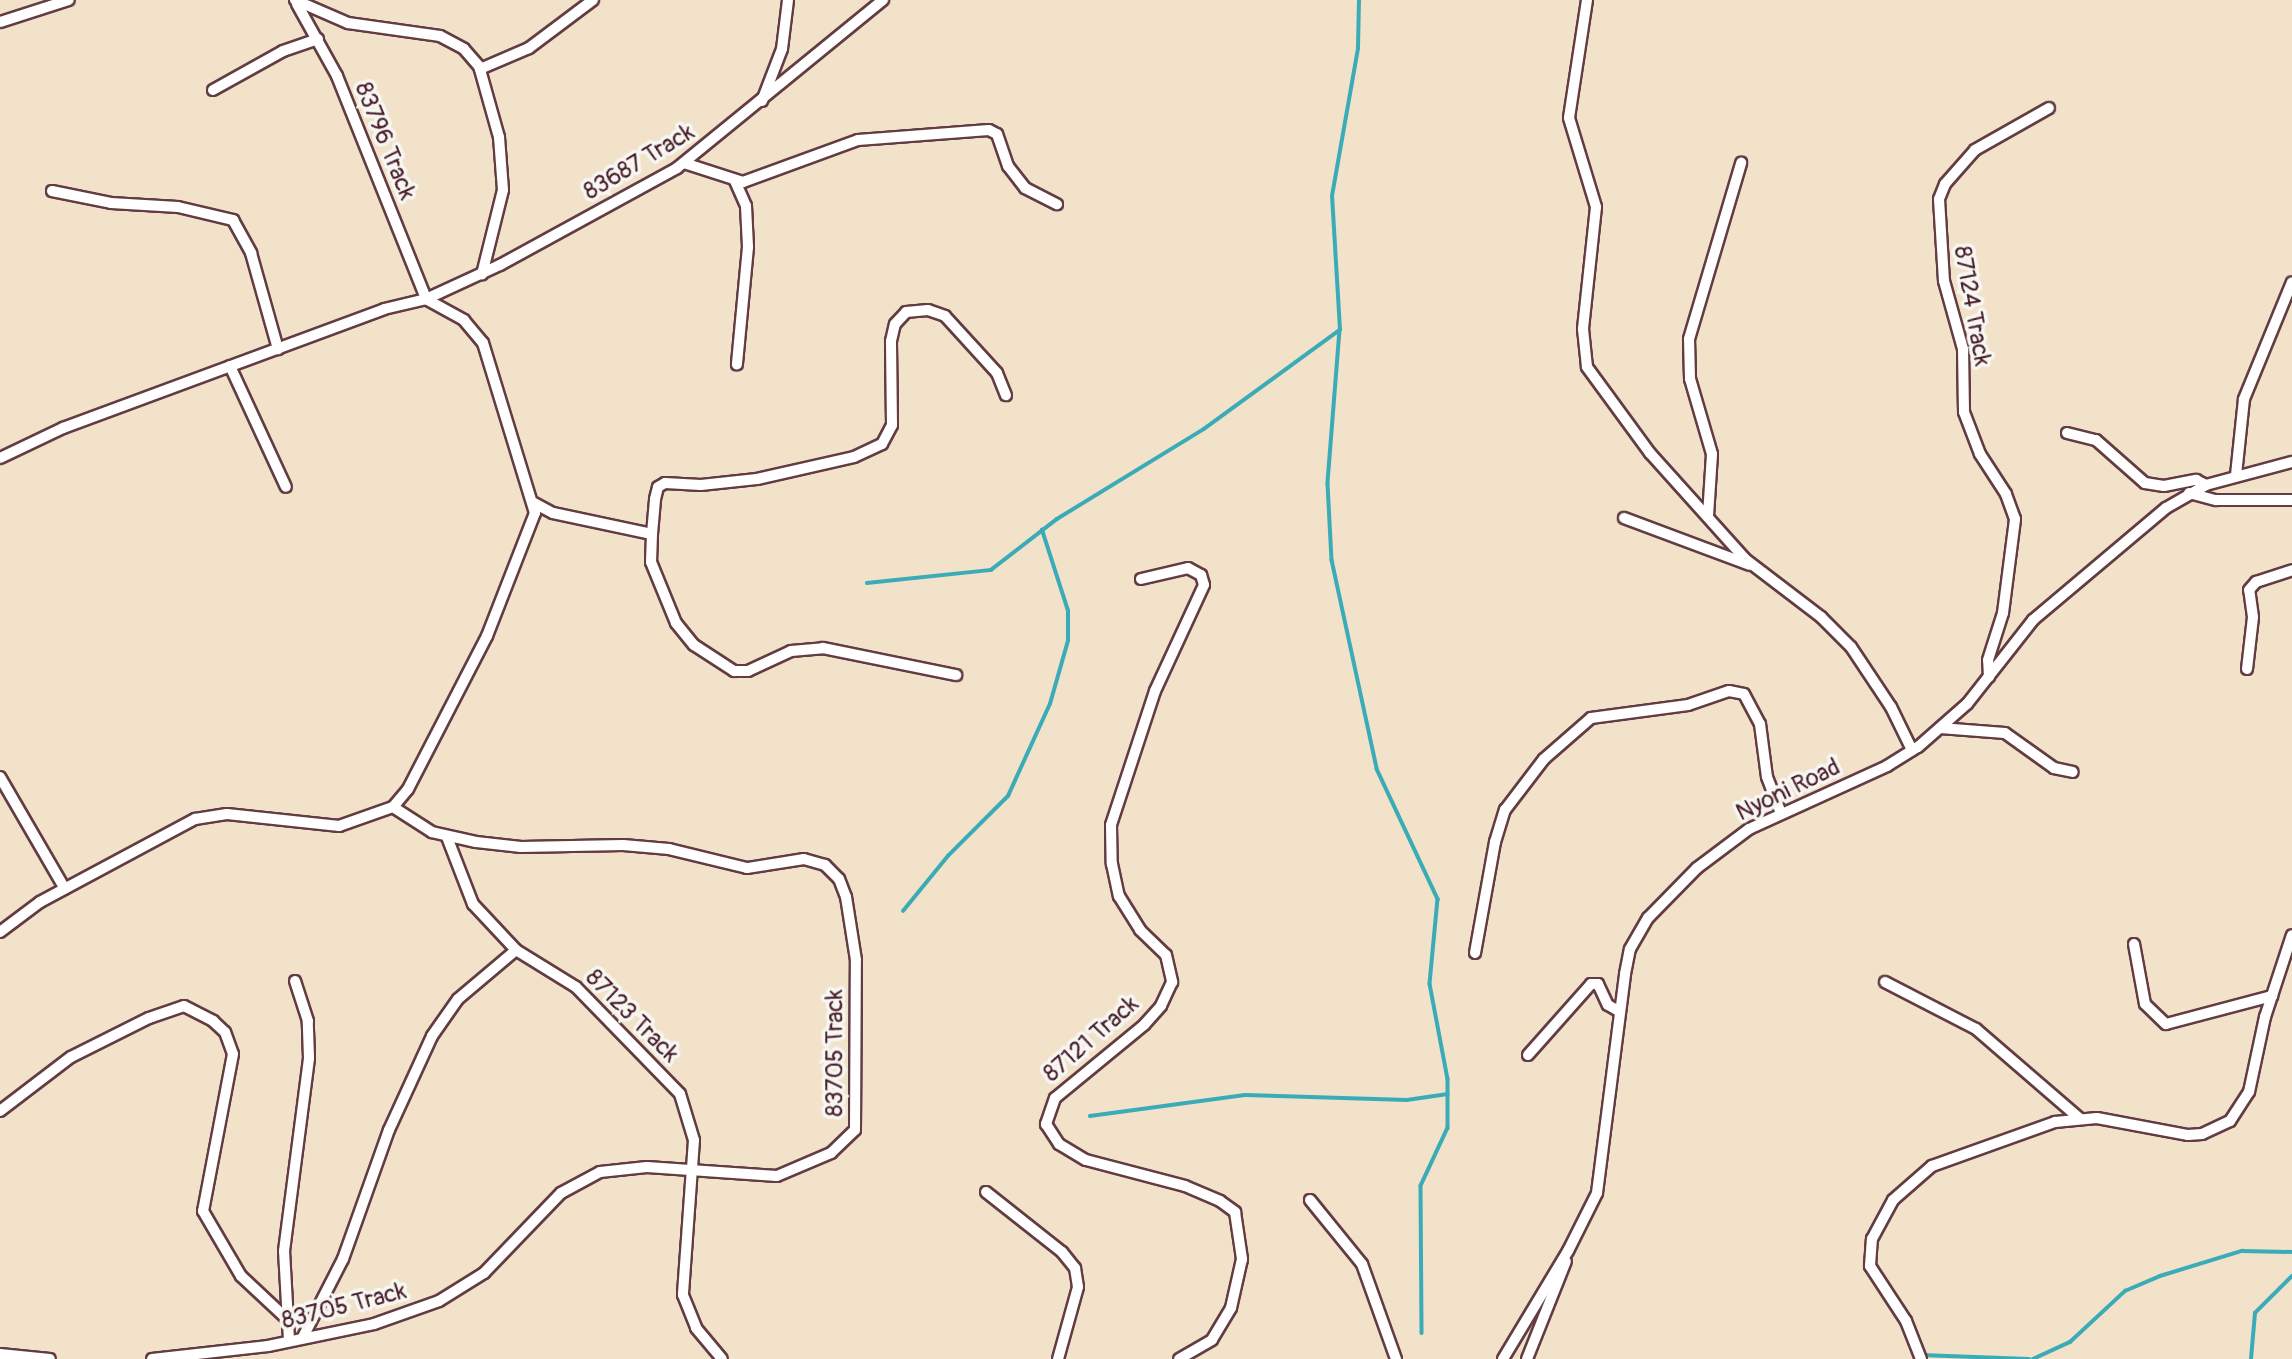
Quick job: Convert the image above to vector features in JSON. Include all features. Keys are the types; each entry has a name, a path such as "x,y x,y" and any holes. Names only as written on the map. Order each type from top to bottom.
{"street":[{"path":"0,22 69,0"},
{"path":"480,69 528,48 593,0"},
{"path":"762,101 782,49 788,0"},
{"name":"83687 Track","path":"0,458 62,428 384,309 426,299 482,274 684,163 883,0"},
{"path":"1587,0 1569,118 1596,207 1583,329 1585,356 1600,387 1753,566 1821,617 1851,647 1891,707 1912,750"},
{"path":"295,1 348,23 440,36 464,49 480,69 499,137 503,190 482,274"},
{"name":"83796 Track","path":"295,1 318,39 426,299"},
{"path":"213,90 283,51 318,39"},
{"name":"87124 Track","path":"1989,677 1988,660 2003,613 2015,519 2006,494 1980,454 1964,412 1963,349 1944,281 1938,209 1945,184 1975,150 2049,108"},
{"path":"684,163 735,181 755,180 858,140 989,131 996,134 1008,166 1025,187 1057,204"},
{"path":"1708,516 1712,454 1690,379 1689,339 1711,278 1730,192 1741,163"},
{"path":"735,181 746,206 748,247 737,364"},
{"path":"52,191 111,203 178,207 233,220 251,253 278,349"},
{"path":"2236,475 2244,399 2292,282"},
{"path":"0,932 17,916 156,838 207,816 252,815 339,826 393,807 417,773 487,636 528,539 534,502 483,343 464,320 426,299"},
{"path":"956,675 823,648 791,651 748,671 734,671 694,645 676,623 651,562 655,499 659,487 665,483 701,485 757,479 854,457 882,444 892,425 891,341 895,324 906,312 928,310 945,316 997,373 1006,395"},
{"path":"230,366 286,487"},
{"path":"2067,433 2096,440 2144,483 2164,486 2196,480 2206,485"},
{"name":"Nyoni Road","path":"1503,1359 1568,1251 1601,1175 1619,1011 1630,949 1648,918 1722,848 1781,813 1912,750 1940,728 1989,677 2033,620 2189,493 2236,475 2292,462"},
{"path":"2189,493 2239,501 2292,500"},
{"path":"534,502 553,513 652,534"},
{"path":"1624,519 1689,546 1753,566"},
{"name":"87121 Track","path":"1141,579 1188,569 1201,575 1204,585 1155,691 1111,825 1112,864 1119,896 1140,930 1166,955 1172,982 1161,1006 1144,1025 1055,1098 1045,1124 1059,1144 1086,1160 1185,1186 1220,1200 1236,1212 1242,1259 1231,1308 1212,1340 1179,1359"},
{"path":"2247,669 2253,617 2249,590 2256,582 2292,570"},
{"path":"1475,953 1495,842 1505,810 1544,759 1591,719 1645,707 1688,705 1729,691 1744,694 1760,724 1767,777 1781,813"},
{"path":"1940,728 2005,733 2054,768 2073,772"},
{"path":"0,777 65,889"},
{"name":"83705 Track","path":"152,1359 244,1351 383,1322 454,1294 484,1273 550,1203 580,1179 632,1167 690,1172 785,1174 842,1146 855,1130 856,960 839,879 825,865 804,859 747,868 657,848 590,843 520,847 447,837 420,827 393,807"},
{"name":"87123 Track","path":"447,837 473,904 516,950 576,987 680,1094 692,1124 683,1295 696,1328 722,1359"},
{"path":"1921,1359 1906,1321 1870,1266 1872,1239 1892,1200 1919,1174 1955,1156 2079,1118 2188,1135 2202,1134 2230,1121 2249,1092 2272,996 2292,934"},
{"path":"2134,944 2145,1004 2166,1024 2272,996"},
{"path":"303,1337 343,1259 389,1130 432,1037 458,999 516,950"},
{"path":"289,1340 285,1251 309,1058 308,1021 295,981"},
{"path":"1885,982 1976,1029 2079,1118"},
{"path":"1528,1055 1591,984 1598,984 1608,1005 1619,1011"},
{"path":"0,1111 71,1057 149,1017 184,1006 213,1021 225,1032 233,1054 203,1211 241,1276 286,1318"},
{"path":"986,1192 1062,1252 1075,1268 1076,1297 1058,1359"},
{"path":"1310,1200 1362,1264 1396,1359"},
{"path":"1527,1359 1568,1251"},
{"path":"0,1354 50,1359"}],"waterway":[{"path":"867,583 991,570 1057,519 1204,429 1340,330 1332,196 1358,48 1359,0"},
{"path":"1340,330 1328,484 1332,560 1377,769 1438,899 1430,984 1448,1079 1448,1128 1421,1186 1422,1333"},
{"path":"903,911 948,856 1008,796 1050,704 1068,641 1068,611 1042,530"},
{"path":"1090,1116 1245,1095 1407,1100 1448,1094"},
{"path":"2033,1359 2070,1342 2125,1291 2160,1276 2242,1251 2292,1252"},
{"path":"2251,1359 2255,1313 2292,1276"},
{"path":"1921,1355 2029,1359"}]}
